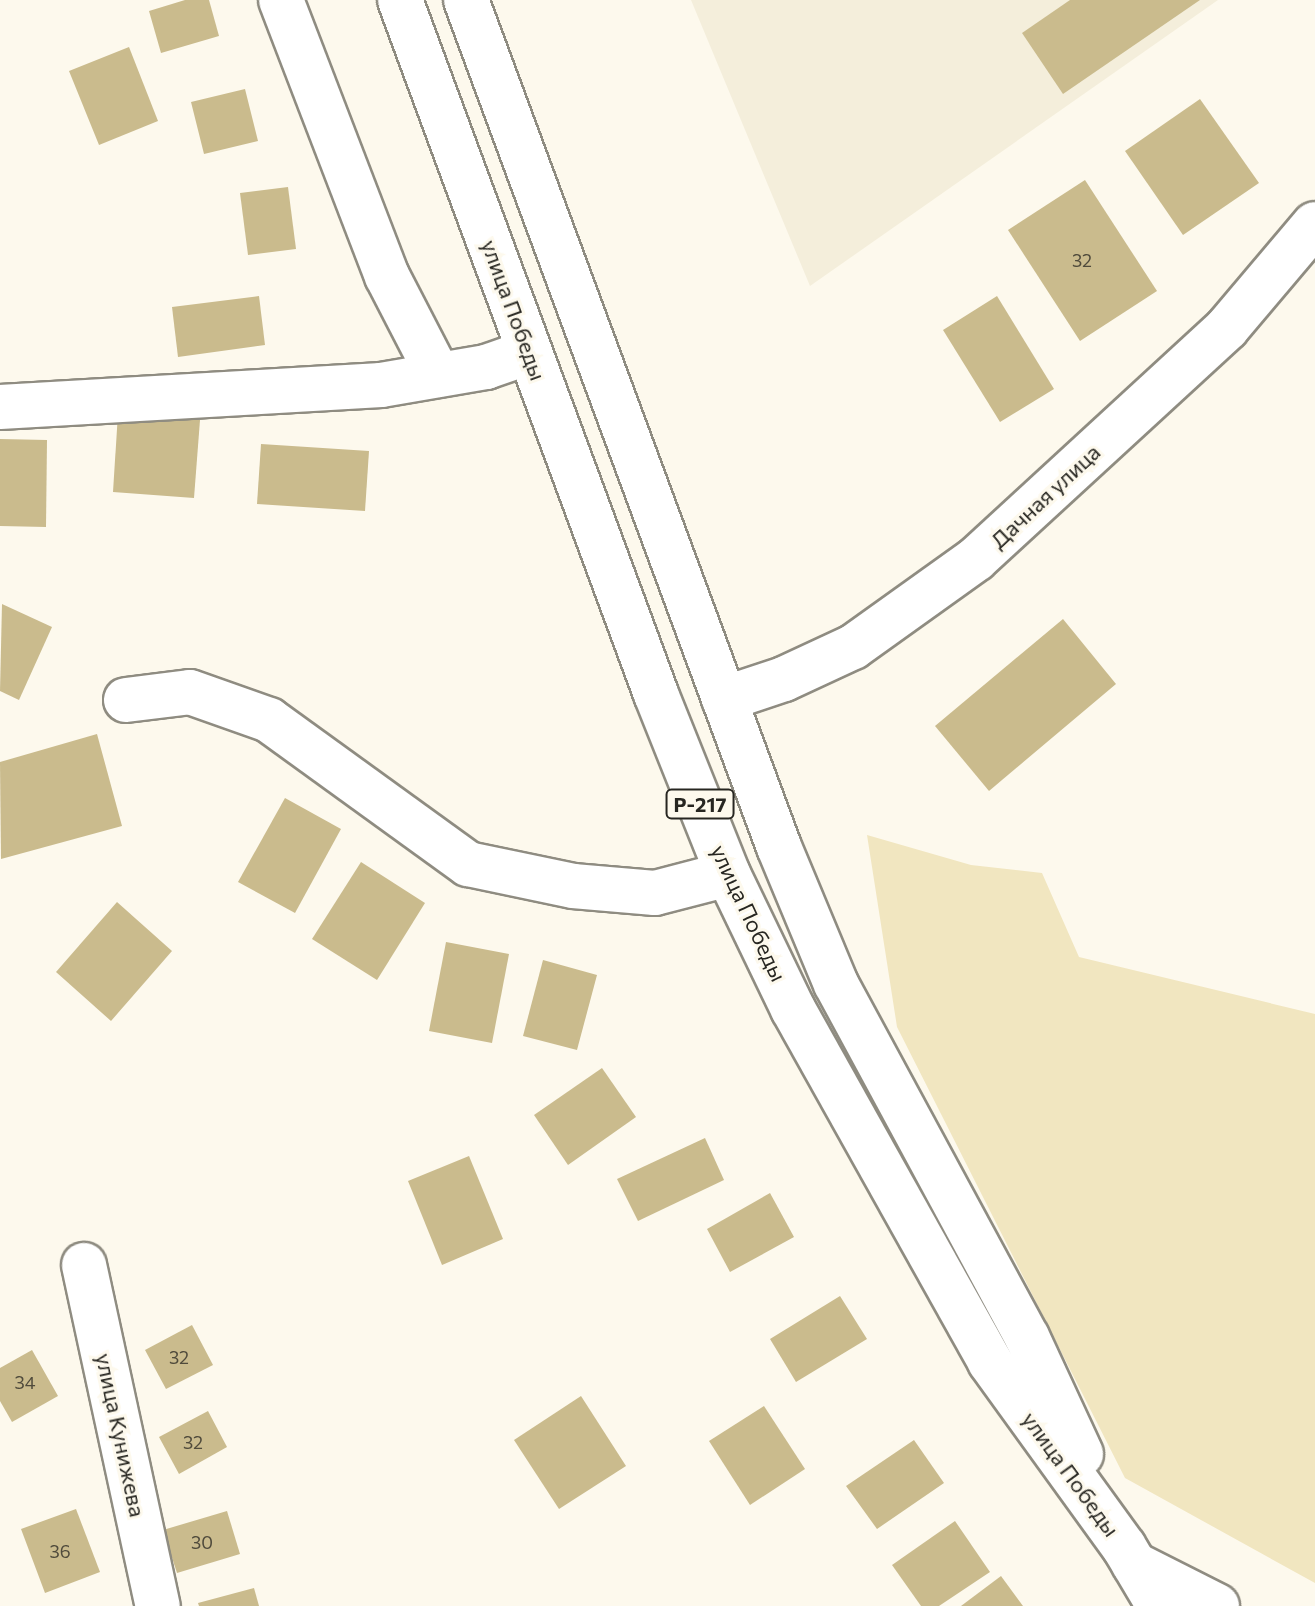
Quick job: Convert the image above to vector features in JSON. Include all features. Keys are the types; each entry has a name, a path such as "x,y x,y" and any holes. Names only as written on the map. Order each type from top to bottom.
{"main road":[{"path":"281,0 387,276 438,375"},
{"name":"улица Победы","path":"400,0 529,352 728,874 793,1009 990,1362 1129,1555 1159,1606"},
{"name":"улица Победы","path":"466,0 724,699 836,984 1027,1337 1129,1555"},
{"name":"Дачная улица","path":"724,699 784,679 853,647 976,559 1227,328 1315,224"},
{"path":"0,407 381,385 438,375 529,352"},
{"path":"126,700 190,692 269,720 468,864 573,886 655,893 695,887 728,874"},
{"name":"улица Кунижева","path":"84,1265 158,1606"},
{"path":"1129,1555 1217,1606"}],"shaded area":[{"path":"691,0 1218,0 810,286"},
{"path":"867,835 971,865 1042,873 1079,957 1315,1014 1315,1583 1125,1478 897,1027"}],"building":[{"path":"185,0 209,0 219,36 161,53 149,11"},
{"path":"1070,0 1200,0 1063,94 1022,33"},
{"path":"129,47 158,121 99,145 69,71"},
{"path":"245,89 258,141 204,154 191,102"},
{"path":"1200,99 1259,183 1183,235 1125,151"},
{"path":"1085,180 1157,291 1080,341 1008,230"},
{"path":"288,187 296,249 248,255 240,193"},
{"path":"259,296 265,345 178,357 172,307"},
{"path":"997,296 1054,389 1000,422 943,330"},
{"path":"118,413 200,420 194,498 113,492"},
{"path":"0,439 47,440 46,527 0,526"},
{"path":"261,444 369,451 365,511 257,504"},
{"path":"2,604 52,627 19,700 0,691"},
{"path":"1063,619 1116,684 989,791 935,726"},
{"path":"97,734 122,826 1,859 0,762"},
{"path":"285,798 341,829 295,913 238,882"},
{"path":"361,862 425,903 377,980 312,939"},
{"path":"117,902 172,951 111,1021 56,972"},
{"path":"446,942 509,954 492,1043 429,1031"},
{"path":"543,960 597,975 577,1050 523,1036"},
{"path":"602,1068 636,1117 568,1165 534,1115"},
{"path":"705,1138 724,1180 638,1221 617,1179"},
{"path":"469,1156 503,1239 442,1265 408,1181"},
{"path":"770,1193 794,1237 730,1272 707,1229"},
{"path":"840,1296 867,1339 796,1382 770,1339"},
{"path":"192,1325 213,1365 166,1389 145,1350"},
{"path":"32,1350 58,1396 12,1422 0,1401 0,1368"},
{"path":"581,1396 626,1466 559,1509 514,1440"},
{"path":"764,1406 805,1469 750,1505 709,1441"},
{"path":"208,1411 227,1447 179,1474 159,1437"},
{"path":"914,1440 944,1483 877,1529 846,1486"},
{"path":"76,1509 100,1572 45,1593 21,1529"},
{"path":"227,1511 240,1554 177,1573 163,1530"},
{"path":"955,1521 990,1572 939,1606 921,1606 892,1565"},
{"path":"1001,1576 1023,1606 961,1606"},
{"path":"254,1588 259,1606 199,1606 198,1603"}]}
